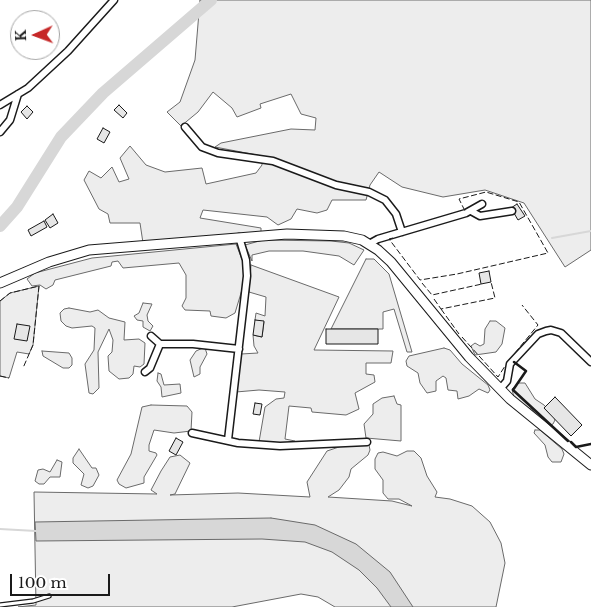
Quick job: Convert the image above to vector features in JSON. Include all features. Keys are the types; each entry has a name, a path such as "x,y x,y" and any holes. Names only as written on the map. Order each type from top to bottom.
{"street":[{"path":"0,105 28,88 68,51 114,0"},
{"path":"0,132 10,120 18,94"},
{"path":"186,127 202,147 218,153 274,161 336,185 369,192 385,200 396,214 402,232"},
{"path":"369,244 378,239 471,211 482,204"},
{"path":"471,211 480,216 512,212"},
{"path":"0,283 49,262 89,250 239,237 314,234 344,236 362,240 391,262 454,340 500,389 561,442 591,465"},
{"path":"228,440 247,268 239,237"},
{"path":"500,389 507,381 510,364 538,334 546,331 551,330 561,333 591,362"},
{"path":"151,336 160,344 193,344 239,349"},
{"path":"145,372 150,368 160,344"},
{"path":"192,433 245,444 280,446 367,442"}],"lane":[{"path":"0,605 33,601 49,596"}],"shaded area":[{"path":"200,0 591,0 591,250 565,267 524,203 485,190 443,197 402,187 379,172 370,185 366,200 332,200 327,210 317,213 297,209 291,219 278,225 267,217 203,210 200,218 261,228 261,232 143,243 140,223 110,223 108,214 99,209 84,180 89,171 101,178 112,167 119,182 129,179 120,158 130,146 146,165 165,172 202,168 206,184 256,173 262,165 262,156 215,147 221,143 291,129 315,130 316,118 301,114 291,94 260,104 261,108 237,117 232,108 213,92 198,112 181,126 167,112 180,102 195,60"},
{"path":"263,240 331,241 349,243 364,250 354,265 339,256 303,251 269,251 252,255 252,261 245,245"},
{"path":"236,244 245,267 244,283 235,313 226,318 211,316 210,311 185,310 182,306 186,298 186,275 179,263 123,268 118,261 112,262 111,266 55,280 53,285 46,289 40,285 32,286 27,279 35,273 92,258"},
{"path":"366,259 374,259 389,274 412,352 407,352 394,309 383,312 383,329 331,329"},
{"path":"251,265 339,297 314,350 393,351 391,363 366,363 366,374 374,375 375,382 355,393 359,409 346,415 312,412 311,408 289,406 285,439 295,441 294,444 259,442 265,407 276,399 284,398 285,392 259,390 236,392 241,354 258,353 254,346 253,335 262,337 264,322 255,320 256,313 265,316 266,297 249,292"},
{"path":"39,286 33,345 29,354 17,352 9,378 0,376 0,301 10,293"},
{"path":"143,303 152,304 147,315 148,321 153,326 150,331 143,327 143,321 137,320 134,316 139,313"},
{"path":"69,308 90,312 98,310 109,318 125,322 124,340 139,339 145,343 144,364 140,367 134,366 133,374 129,378 119,379 109,371 108,356 112,352 113,340 109,329 98,352 99,388 93,394 89,393 85,364 94,350 95,328 92,326 72,328 66,326 61,321 60,313 64,309"},
{"path":"490,321 496,321 505,328 502,344 496,352 475,355 471,346 475,343 480,346 484,344 485,329"},
{"path":"205,348 207,354 200,367 200,374 194,377 190,360 196,351"},
{"path":"444,348 450,350 462,364 488,385 490,390 488,393 479,389 469,396 458,399 457,391 448,390 446,378 443,376 436,381 436,391 427,393 420,383 418,373 407,366 406,361 409,356"},
{"path":"42,351 69,353 72,358 72,365 69,368 63,368 43,356"},
{"path":"158,373 161,374 164,385 180,384 181,393 162,397 161,387 157,381"},
{"path":"518,383 525,383 535,399 553,415 555,420 553,424 549,426 536,418 532,409 524,407 514,398 512,389"},
{"path":"394,396 397,404 401,405 401,441 366,438 364,424 373,414 373,404 382,398"},
{"path":"151,405 187,406 192,412 191,431 174,433 154,430 149,451 157,455 144,477 144,483 126,488 119,484 117,480 131,454 142,407"},
{"path":"535,430 540,430 562,449 564,454 561,462 552,462 548,457 545,445 534,433"},
{"path":"348,444 369,445 370,450 368,455 351,469 349,477 339,490 328,497 392,501 412,506 399,499 388,499 383,493 383,480 375,469 375,459 378,453 383,452 397,456 407,451 414,451 421,458 427,476 437,492 435,497 450,499 472,506 490,522 501,543 505,563 496,607 335,607 318,597 301,594 232,607 18,607 36,605 34,492 157,494 151,490 161,471 170,457 180,455 190,463 175,494 170,495 238,493 310,497 307,482 327,451"},
{"path":"79,449 92,468 96,468 99,475 93,486 88,488 81,485 84,474 73,463 73,458"},
{"path":"57,460 62,462 60,477 50,477 44,484 39,484 35,481 38,470 43,469 50,472"},
{"path":"271,518 315,525 356,544 390,572 413,607 391,607 377,588 359,570 332,552 305,542 262,539 36,541 35,522"}],"building":[{"path":"119,105 127,113 123,118 114,110"},
{"path":"27,106 33,112 27,119 21,112"},
{"path":"103,128 110,132 104,143 97,139"},
{"path":"517,204 525,216 518,220 511,208"},
{"path":"53,214 58,223 50,228 45,220"},
{"path":"44,221 47,227 31,236 28,230"},
{"path":"489,271 491,282 481,284 479,273"},
{"path":"255,320 264,321 262,337 253,335"},
{"path":"17,324 30,326 27,341 14,339"},
{"path":"326,329 378,329 378,344 326,344"},
{"path":"555,397 582,425 571,436 544,408"},
{"path":"255,403 262,404 260,415 253,414"},
{"path":"176,438 183,442 176,455 169,451"}],"waterway":[{"path":"0,226 17,207 61,137 103,93 211,0"},
{"path":"552,238 591,231"},
{"path":"0,529 36,531"}],"fence":[{"path":"393,238 389,239 420,280 457,274 548,253 519,202 486,192 459,199 465,211"},
{"path":"434,299 441,309 495,298 491,282"},
{"path":"422,283 432,295 482,284"},
{"path":"0,301 10,293 39,286 33,345 23,368"},
{"path":"515,353 538,325 522,305"},
{"path":"441,309 459,334"},
{"path":"462,337 498,377 505,366"},
{"path":"0,376 9,378"}],"wall":[{"path":"514,362 526,371 513,390 568,441"},
{"path":"571,442 576,447 591,444"}]}
